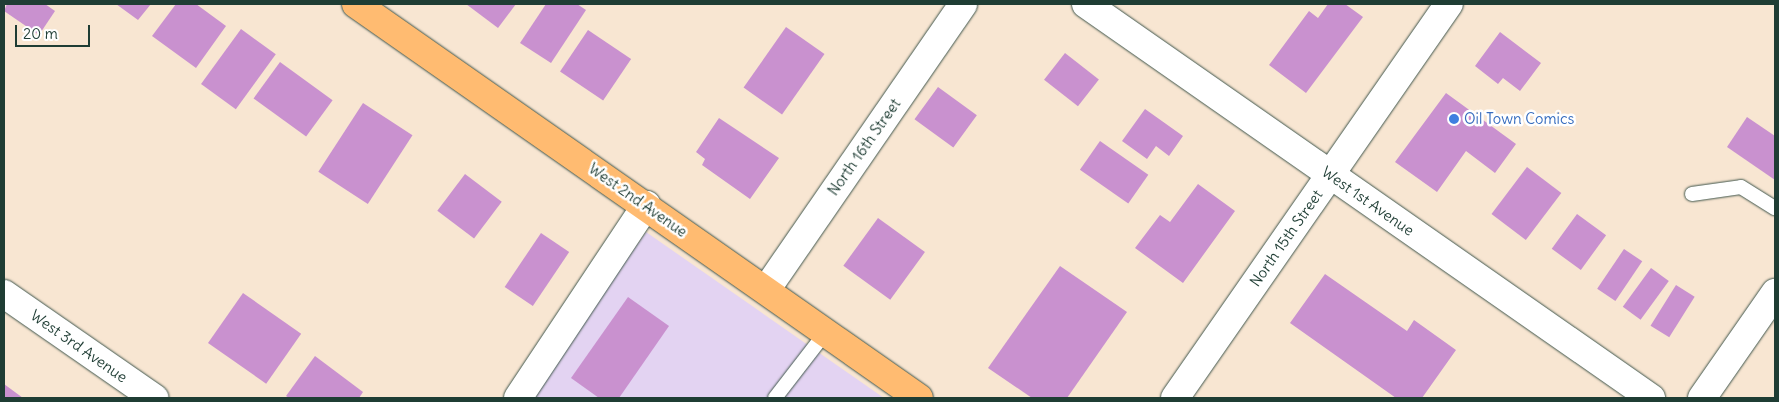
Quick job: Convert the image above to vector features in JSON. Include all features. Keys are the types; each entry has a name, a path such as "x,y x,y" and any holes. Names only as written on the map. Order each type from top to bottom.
{"main road":[{"name":"West 2nd Avenue","path":"356,4 646,205 919,398"}],"street":[{"name":"North 16th Street","path":"766,290 963,4"},
{"name":"West 1st Avenue","path":"1086,4 1651,398"},
{"name":"North 15th Street","path":"1175,398 1449,4"},
{"path":"518,398 646,205"},
{"path":"1702,398 1775,293"},
{"name":"West 3rd Avenue","path":"4,294 154,398"}],"lane":[{"path":"1692,194 1741,187 1775,208"},
{"path":"779,397 826,332"}],"shaded area":[{"path":"646,232 884,398 530,398"}],"building":[{"path":"7,4 45,4 55,11 39,35 4,11"},
{"path":"116,4 151,4 138,20"},
{"path":"176,4 196,4 226,26 196,68 152,36"},
{"path":"466,4 516,4 498,28"},
{"path":"546,4 577,4 586,10 551,63 520,43"},
{"path":"1328,4 1345,4 1363,17 1306,93 1269,65 1309,11 1318,18"},
{"path":"786,27 825,54 782,115 744,88"},
{"path":"241,29 276,54 236,109 201,84"},
{"path":"588,30 631,59 603,101 560,71"},
{"path":"1500,32 1541,63 1520,91 1503,78 1498,84 1475,66"},
{"path":"1065,53 1099,79 1078,106 1044,80"},
{"path":"280,62 333,100 306,137 254,98"},
{"path":"938,87 977,115 953,148 914,119"},
{"name":"Oil Town Comics","path":"1446,93 1516,144 1495,173 1466,151 1437,192 1395,162"},
{"path":"363,103 412,135 368,204 318,172"},
{"path":"1145,109 1183,136 1169,156 1156,146 1147,159 1122,141"},
{"path":"1747,117 1775,136 1775,180 1727,147"},
{"path":"719,118 779,158 750,199 702,165 705,159 696,152"},
{"path":"1100,141 1148,175 1128,204 1080,170"},
{"path":"1527,167 1561,193 1526,240 1491,214"},
{"path":"465,174 502,202 474,238 437,211"},
{"path":"1198,184 1235,211 1183,283 1135,248 1160,215 1170,222"},
{"path":"1577,214 1606,235 1581,270 1552,249"},
{"path":"878,218 925,252 890,300 843,266"},
{"path":"541,233 569,252 533,306 505,287"},
{"path":"1624,249 1642,261 1615,301 1597,289"},
{"path":"1060,266 1127,312 1067,398 1032,398 988,368"},
{"path":"1651,268 1669,281 1641,320 1623,307"},
{"path":"1325,274 1407,331 1414,320 1456,350 1422,398 1396,398 1290,323"},
{"path":"1676,285 1695,297 1669,337 1651,326"},
{"path":"243,293 301,334 266,384 208,343"},
{"path":"628,297 669,326 619,398 599,398 571,378"},
{"path":"315,356 363,392 359,398 289,398 286,396"},
{"path":"4,384 23,398 4,398"}],"place":[{"name":"Oil Town Comics","path":"1454,119"}]}
